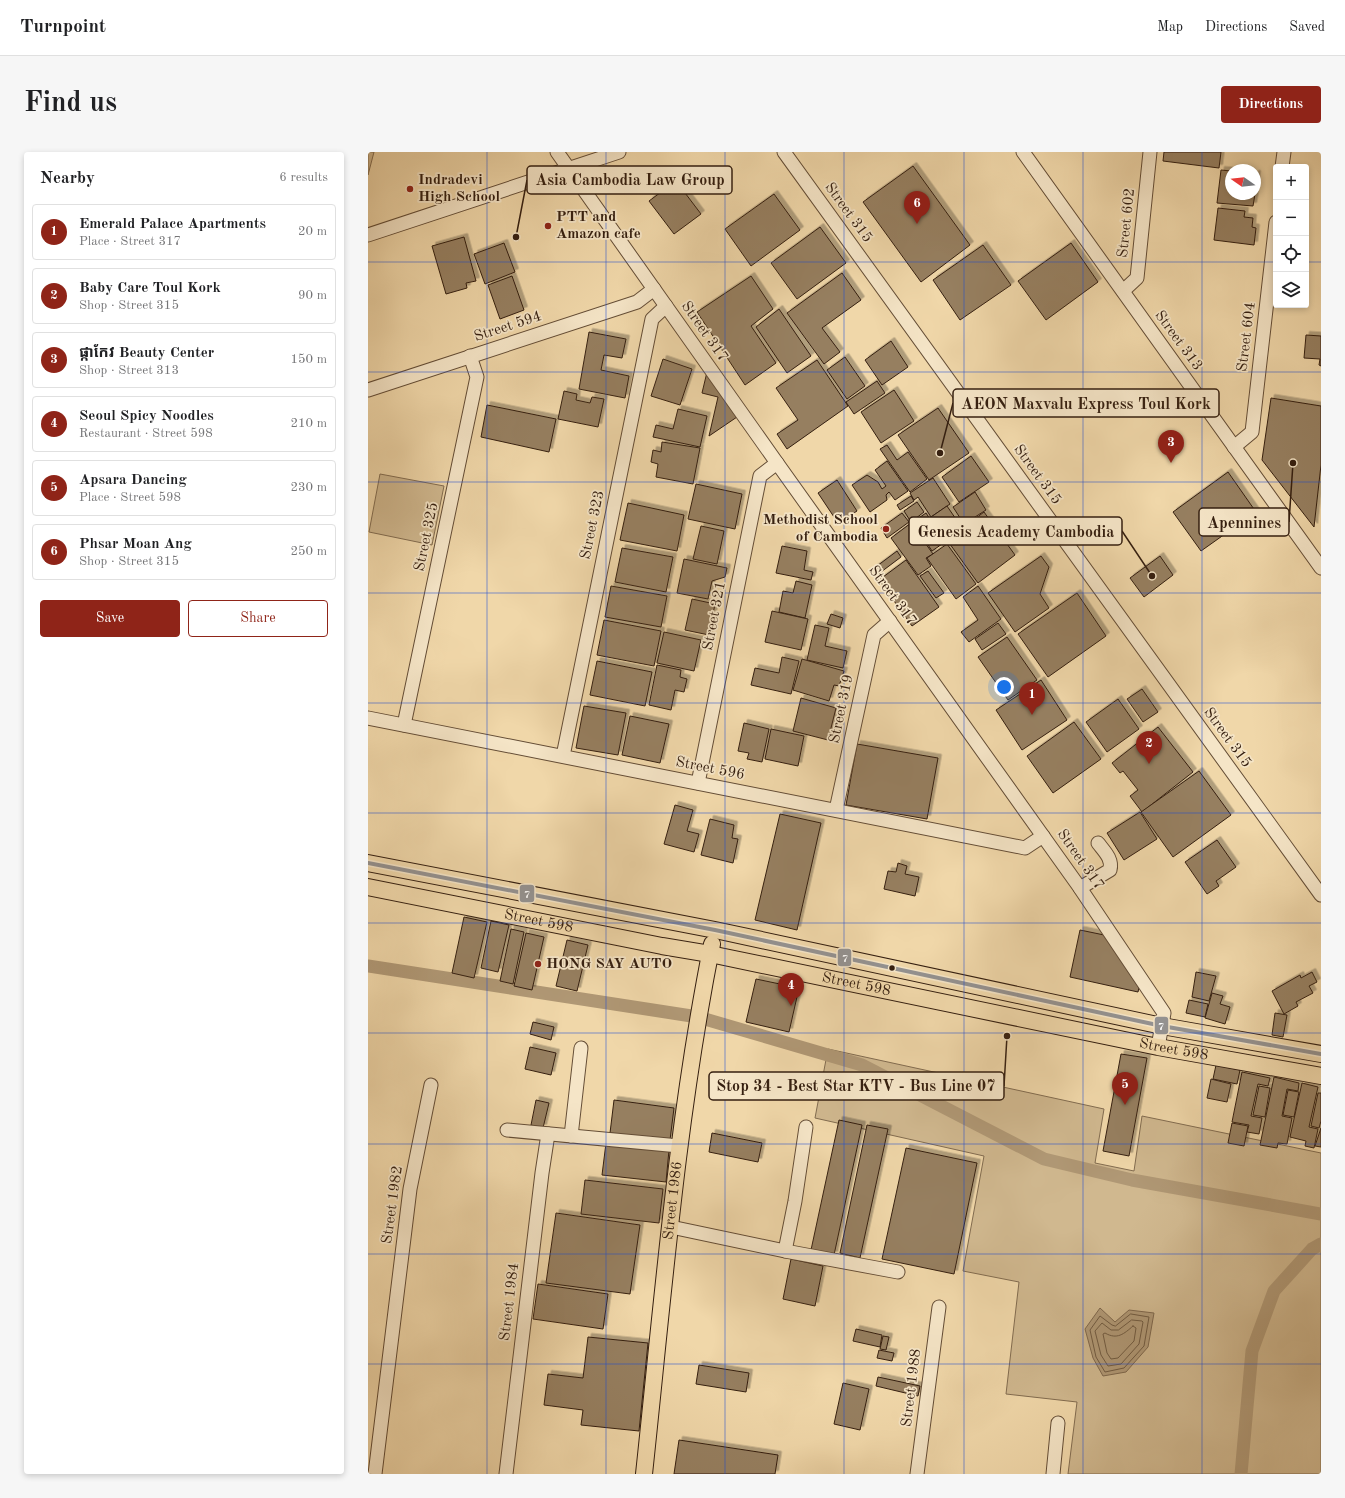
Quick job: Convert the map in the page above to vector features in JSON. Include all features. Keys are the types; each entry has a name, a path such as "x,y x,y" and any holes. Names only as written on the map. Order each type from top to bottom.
{"main road":[{"name":"Street 598","path":"368,863 714,930 1162,1026 1321,1054"},
{"name":"Street 598","path":"368,886 710,954 1158,1047 1321,1076"},
{"name":"Street 1986","path":"644,1474 679,1146 696,1029 714,930"},
{"path":"842,981 848,958"}],"street":[{"name":"Street 317","path":"557,152 776,463 1080,888 1164,1013 1158,1047"},
{"path":"368,236 619,152"},
{"name":"Street 315","path":"784,152 1321,895"},
{"name":"Street 313","path":"1023,152 1321,568"},
{"name":"Street 602","path":"1123,291 1137,278 1150,152"},
{"path":"1282,164 1284,152"},
{"name":"Street 604","path":"1234,446 1252,432 1274,236"},
{"name":"Street 594","path":"368,390 637,302 654,289"},
{"name":"Street 323","path":"562,756 652,319 666,306"},
{"name":"Street 325","path":"404,725 477,377 470,356"},
{"name":"Street 321","path":"698,783 760,476 776,463"},
{"name":"Street 319","path":"836,810 874,634 890,621"},
{"name":"Street 596","path":"368,718 1025,848 1043,836"},
{"path":"1080,888 1110,870 1110,859 1098,843"},
{"path":"571,1136 581,1048"},
{"name":"Street 1982","path":"375,1474 410,1189 431,1085"},
{"path":"785,1251 795,1201 806,1127"},
{"path":"507,1130 679,1146"},
{"name":"Street 1984","path":"506,1474 548,1134"},
{"path":"671,1227 785,1251 898,1272"},
{"name":"Street 1988","path":"917,1474 939,1307"},
{"path":"1053,1474 1058,1423"}],"shaded area":[{"path":"368,152 374,152 368,175"},
{"path":"380,474 444,486 432,545 369,532"},
{"path":"828,1049 1104,1109 1095,1163 1134,1171 1142,1116 1321,1153 1321,1474 1068,1474 1077,1402 1006,1394 1019,1282 963,1271 984,1156 815,1118"}],"water":[{"path":"1100,1308 1115,1322 1129,1310 1154,1313 1148,1347 1126,1372 1103,1376 1093,1358 1085,1329"}],"building":[{"path":"1164,152 1221,152 1219,168 1163,161"},
{"path":"913,166 970,245 921,282 863,202"},
{"path":"1221,170 1225,170 1225,200 1254,200 1253,206 1217,203"},
{"path":"676,181 701,214 674,234 649,201"},
{"path":"774,194 800,230 751,266 725,229"},
{"path":"1218,208 1245,211 1244,217 1253,218 1252,227 1256,228 1254,245 1214,240"},
{"path":"820,227 846,263 797,299 771,263"},
{"path":"464,237 476,281 466,283 467,288 446,294 432,246"},
{"path":"504,243 515,272 485,284 474,254"},
{"path":"1071,243 1098,282 1046,320 1018,281"},
{"path":"983,245 1011,285 960,320 933,280"},
{"path":"842,273 861,300 822,328 840,352 824,364 787,313"},
{"path":"512,276 524,310 500,319 488,285"},
{"path":"751,276 773,309 751,326 776,363 745,385 697,312"},
{"path":"779,309 811,356 787,373 756,327"},
{"path":"589,332 626,339 622,358 604,355 601,370 629,376 625,398 579,389"},
{"path":"1306,335 1321,336 1321,366 1319,365 1320,359 1304,358"},
{"path":"891,341 908,367 882,385 865,360"},
{"path":"845,357 865,386 847,399 827,370"},
{"path":"663,359 692,369 680,405 651,396"},
{"path":"817,360 848,406 787,449 777,434 798,420 776,388"},
{"path":"707,372 737,417 709,436 718,397 702,393"},
{"path":"877,381 885,393 854,414 846,402"},
{"path":"894,390 914,421 881,443 861,412"},
{"path":"564,391 577,394 576,400 590,403 592,397 604,399 598,427 558,419"},
{"path":"1271,398 1321,406 1321,465 1314,527 1262,460"},
{"path":"487,405 556,419 549,452 481,437"},
{"path":"938,408 969,453 929,480 898,435"},
{"path":"678,409 707,416 700,447 653,437 656,425 673,429"},
{"path":"662,442 700,448 693,484 656,477 658,464 651,462 653,450 661,452"},
{"path":"887,445 897,460 908,452 927,479 910,492 880,449"},
{"path":"971,456 989,482 959,502 942,477"},
{"path":"887,461 908,491 895,500 889,492 886,495 887,500 870,512 852,485 867,475 878,482 882,489 886,486 875,470"},
{"path":"1228,472 1256,512 1201,551 1173,512"},
{"path":"933,478 950,504 931,517 918,497 914,500 910,493"},
{"path":"837,480 857,511 838,523 818,493"},
{"path":"696,484 742,494 735,529 688,519"},
{"path":"975,492 986,510 964,524 953,507"},
{"path":"911,496 914,501 900,510 897,505"},
{"path":"917,502 924,512 911,522 904,511"},
{"path":"628,503 684,515 677,551 620,540"},
{"path":"947,506 960,525 945,536 931,517"},
{"path":"984,512 1015,555 978,583 947,540"},
{"path":"902,513 909,522 887,538 881,528"},
{"path":"926,513 945,542 932,551 913,522"},
{"path":"911,523 933,554 926,558 931,566 918,575 891,538"},
{"path":"701,526 724,531 717,564 693,559"},
{"path":"947,544 976,584 956,599 927,558"},
{"path":"782,546 807,551 804,570 813,572 811,580 776,573"},
{"path":"622,548 673,557 666,592 615,582"},
{"path":"897,551 901,557 877,575 873,569"},
{"path":"1041,556 1049,567 1040,594 1049,608 1015,632 988,593"},
{"path":"1160,556 1173,575 1144,597 1130,578"},
{"path":"684,559 727,568 725,577 712,581 708,599 677,593"},
{"path":"906,560 939,607 912,626 879,580"},
{"path":"928,571 944,593 936,598 920,576"},
{"path":"796,581 812,585 805,618 779,612 783,591 793,593"},
{"path":"611,586 667,596 661,627 605,617"},
{"path":"978,586 1001,619 969,642 961,632 978,620 963,597"},
{"path":"1077,593 1106,636 1048,677 1018,634"},
{"path":"692,599 715,604 709,635 685,630"},
{"path":"772,611 808,619 801,650 765,642"},
{"path":"831,614 843,618 840,628 827,624"},
{"path":"604,620 661,631 654,666 597,655"},
{"path":"998,623 1006,634 982,650 975,639"},
{"path":"815,625 829,628 825,646 847,651 843,668 807,660"},
{"path":"664,632 701,640 694,671 657,663"},
{"path":"1007,637 1037,680 1008,700 978,657"},
{"path":"782,657 799,661 791,694 751,685 755,668 779,673"},
{"path":"802,659 844,671 839,686 834,685 829,701 793,690"},
{"path":"597,661 652,672 645,706 590,695"},
{"path":"657,665 681,670 680,677 687,679 684,692 675,690 671,710 649,705"},
{"path":"1041,680 1067,720 1022,750 996,710"},
{"path":"1142,689 1158,712 1143,722 1127,699"},
{"path":"801,698 836,708 828,740 793,731"},
{"path":"1118,699 1139,729 1107,752 1086,722"},
{"path":"584,706 626,713 618,755 576,748"},
{"path":"630,716 669,724 660,763 622,755"},
{"path":"1074,722 1101,759 1053,793 1027,756"},
{"path":"744,723 769,729 762,762 747,759 749,753 738,751"},
{"path":"1158,727 1193,772 1142,812 1130,796 1138,790 1123,771 1120,773 1112,763"},
{"path":"771,729 804,736 798,766 765,759"},
{"path":"857,744 938,758 927,819 846,805"},
{"path":"1199,771 1231,815 1173,857 1141,812"},
{"path":"675,805 693,810 687,831 699,834 694,852 664,844"},
{"path":"1140,812 1157,839 1124,860 1107,833"},
{"path":"780,814 821,823 797,930 755,920"},
{"path":"710,819 734,825 732,838 738,839 733,863 701,855"},
{"path":"1217,840 1236,867 1216,881 1219,886 1207,894 1185,862"},
{"path":"898,863 907,866 905,874 919,877 915,896 884,889 888,871 896,872"},
{"path":"464,917 487,922 474,978 452,973"},
{"path":"491,921 509,925 498,972 481,968"},
{"path":"511,929 524,932 513,984 500,981"},
{"path":"1080,930 1109,936 1140,983 1138,992 1070,977"},
{"path":"526,933 544,937 532,990 514,986"},
{"path":"567,940 588,945 577,991 556,986"},
{"path":"1196,972 1216,976 1209,1001 1192,997"},
{"path":"1312,972 1317,982 1309,986 1313,993 1296,1002 1298,1006 1284,1014 1272,991 1300,975 1301,978"},
{"path":"756,979 799,988 789,1032 746,1022"},
{"path":"1212,993 1223,996 1220,1004 1230,1007 1225,1024 1205,1018"},
{"path":"1189,1000 1208,1004 1205,1017 1186,1013"},
{"path":"1275,1013 1287,1015 1283,1037 1272,1035"},
{"path":"533,1022 554,1027 551,1040 530,1034"},
{"path":"530,1047 556,1053 551,1075 525,1069"},
{"path":"1121,1054 1147,1058 1129,1156 1103,1151"},
{"path":"1216,1065 1240,1070 1237,1084 1213,1079"},
{"path":"1242,1072 1270,1078 1268,1086 1258,1084 1251,1116 1262,1118 1259,1134 1247,1132 1249,1125 1232,1122"},
{"path":"1274,1077 1299,1083 1298,1091 1287,1089 1282,1116 1292,1118 1287,1144 1278,1143 1277,1148 1260,1145"},
{"path":"1211,1079 1231,1084 1227,1102 1207,1098"},
{"path":"1302,1083 1318,1087 1309,1127 1318,1129 1314,1148 1305,1146 1306,1141 1290,1137"},
{"path":"1259,1086 1270,1088 1265,1117 1253,1115"},
{"path":"1288,1090 1299,1092 1294,1117 1283,1115"},
{"path":"1318,1093 1321,1093 1321,1121 1319,1128 1311,1126"},
{"path":"536,1100 549,1103 543,1128 531,1125"},
{"path":"614,1100 674,1108 670,1140 610,1133"},
{"path":"839,1120 862,1125 834,1255 811,1250"},
{"path":"1232,1123 1248,1126 1244,1146 1228,1143"},
{"path":"867,1125 888,1129 860,1258 840,1253"},
{"path":"1321,1128 1321,1147 1315,1146"},
{"path":"712,1133 762,1143 758,1162 709,1152"},
{"path":"606,1143 669,1150 666,1182 602,1175"},
{"path":"906,1148 977,1163 954,1274 882,1259"},
{"path":"585,1180 663,1189 659,1223 581,1214"},
{"path":"556,1213 640,1225 630,1294 546,1283"},
{"path":"791,1259 823,1266 815,1306 783,1299"},
{"path":"538,1284 608,1294 603,1329 533,1319"},
{"path":"856,1329 882,1335 880,1347 853,1341"},
{"path":"883,1336 889,1337 886,1350 880,1349"},
{"path":"588,1337 648,1343 639,1431 581,1425 583,1410 544,1405 548,1374 583,1378"},
{"path":"879,1350 894,1353 892,1361 877,1358"},
{"path":"699,1365 749,1373 746,1392 696,1384"},
{"path":"878,1377 920,1386 918,1396 876,1386"},
{"path":"843,1383 869,1389 860,1430 834,1424"},
{"path":"679,1440 778,1455 775,1474 674,1474"}],"waterway":[{"path":"368,966 698,1017 862,1065 1044,1159 1132,1180 1321,1214"},
{"path":"1241,1474 1252,1351 1274,1291 1312,1249 1321,1244"}],"transit line":[{"name":"7","path":"368,863 715,930 1162,1026 1321,1054"}],"place":[{"name":"Indradevi High School","path":"410,189"},
{"name":"Phsar Moan Ang","path":"917,224"},
{"name":"PTT and Amazon cafe","path":"548,226"},
{"name":"Asia Cambodia Law Group","path":"516,237"},
{"name":"AEON Maxvalu Express Toul Kork","path":"940,453"},
{"name":"ផ្កាកែវ Beauty Center","path":"1171,463"},
{"name":"Apennines","path":"1293,463"},
{"name":"Methodist School of Cambodia","path":"886,529"},
{"name":"Genesis Academy Cambodia","path":"1152,576"},
{"name":"Emerald Palace Apartments","path":"1032,715"},
{"name":"Baby Care Toul Kork","path":"1149,764"},
{"name":"HONG SAY AUTO","path":"538,964"},
{"name":"Seoul Spicy Noodles","path":"791,1006"},
{"name":"Stop 34 - Best Star KTV - Bus Line 07","path":"1007,1036"},
{"name":"Apsara Dancing","path":"1125,1105"}]}
